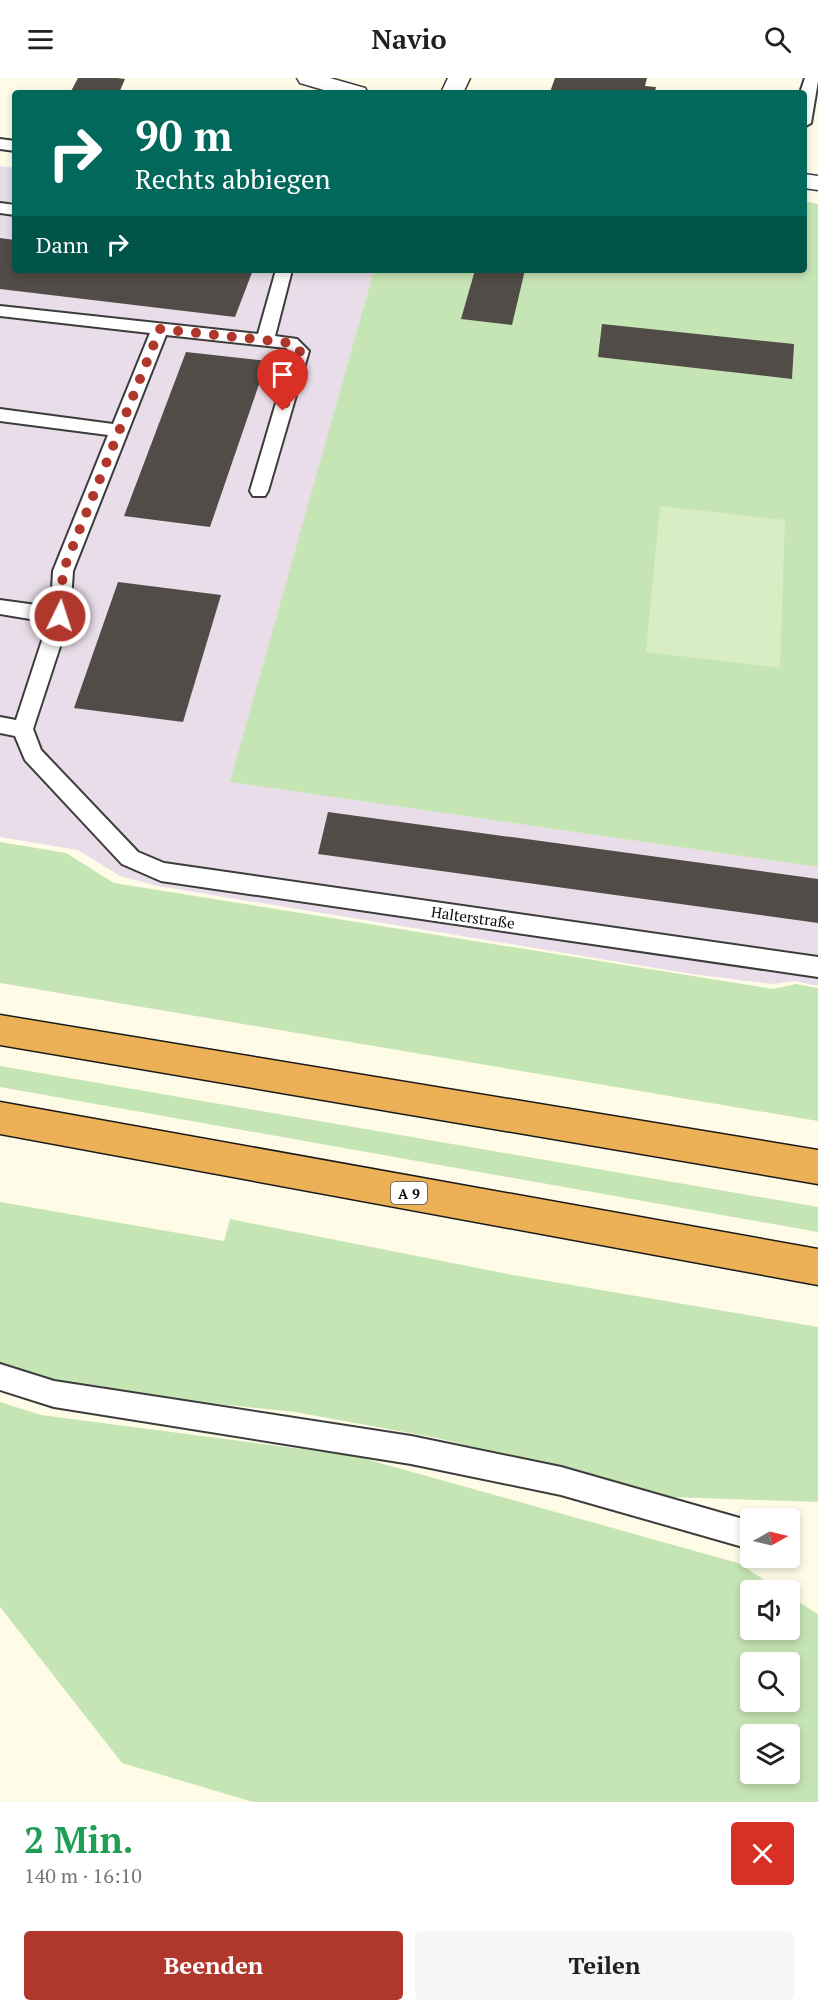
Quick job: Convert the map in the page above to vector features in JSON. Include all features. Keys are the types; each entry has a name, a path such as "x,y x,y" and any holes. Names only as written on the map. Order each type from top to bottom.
{"highway":[{"path":"0,1030 818,1167"},
{"name":"A 9","path":"0,1118 818,1267"}],"street":[{"path":"308,78 347,90"}],"lane":[{"path":"807,98 809,82 813,78"},
{"path":"265,340 283,273"},
{"path":"0,311 291,343 300,351 260,490"},
{"path":"0,726 23,729 60,616 63,571 160,329"},
{"path":"0,415 120,430"},
{"path":"0,607 60,616"},
{"name":"Halterstraße","path":"23,729 32,754 130,858 161,872 818,967"},
{"path":"0,1377 54,1394 411,1450 561,1481 740,1532"}],"shaded area":[{"path":"0,166 12,168 12,273 373,273 231,782 818,867 818,986 795,981 773,984 692,974 158,886 120,876 78,850 0,837"}],"green space":[{"path":"807,202 818,204 818,867 230,782 373,273 807,273"},
{"path":"660,506 785,520 780,668 646,652"},
{"path":"0,842 66,853 114,883 773,989 796,984 818,988 818,1121 0,983"},
{"path":"0,1066 818,1207 818,1232 0,1087"},
{"path":"0,1202 224,1241 230,1219 513,1275 818,1327 818,1502 671,1497 437,1438 295,1412 134,1395 24,1375 0,1367"},
{"path":"0,1402 41,1415 355,1456 738,1563 740,1568 746,1568 764,1580 740,1580 740,1640 800,1640 800,1603 818,1614 818,1802 253,1802 122,1763 0,1607"}],"building":[{"path":"78,78 125,79 120,90 72,90"},
{"path":"555,78 647,78 645,86 656,87 655,90 551,90"},
{"path":"0,238 12,240 12,273 252,273 235,317 0,289"},
{"path":"474,273 524,273 512,325 461,319"},
{"path":"602,324 794,344 792,379 598,357"},
{"path":"186,352 267,361 210,527 124,516"},
{"path":"118,582 221,595 183,722 74,708"},
{"path":"328,812 818,879 818,923 318,854"}],"route":[{"path":"60,616 63,571 160,329 291,343 300,351 283,411"}]}
